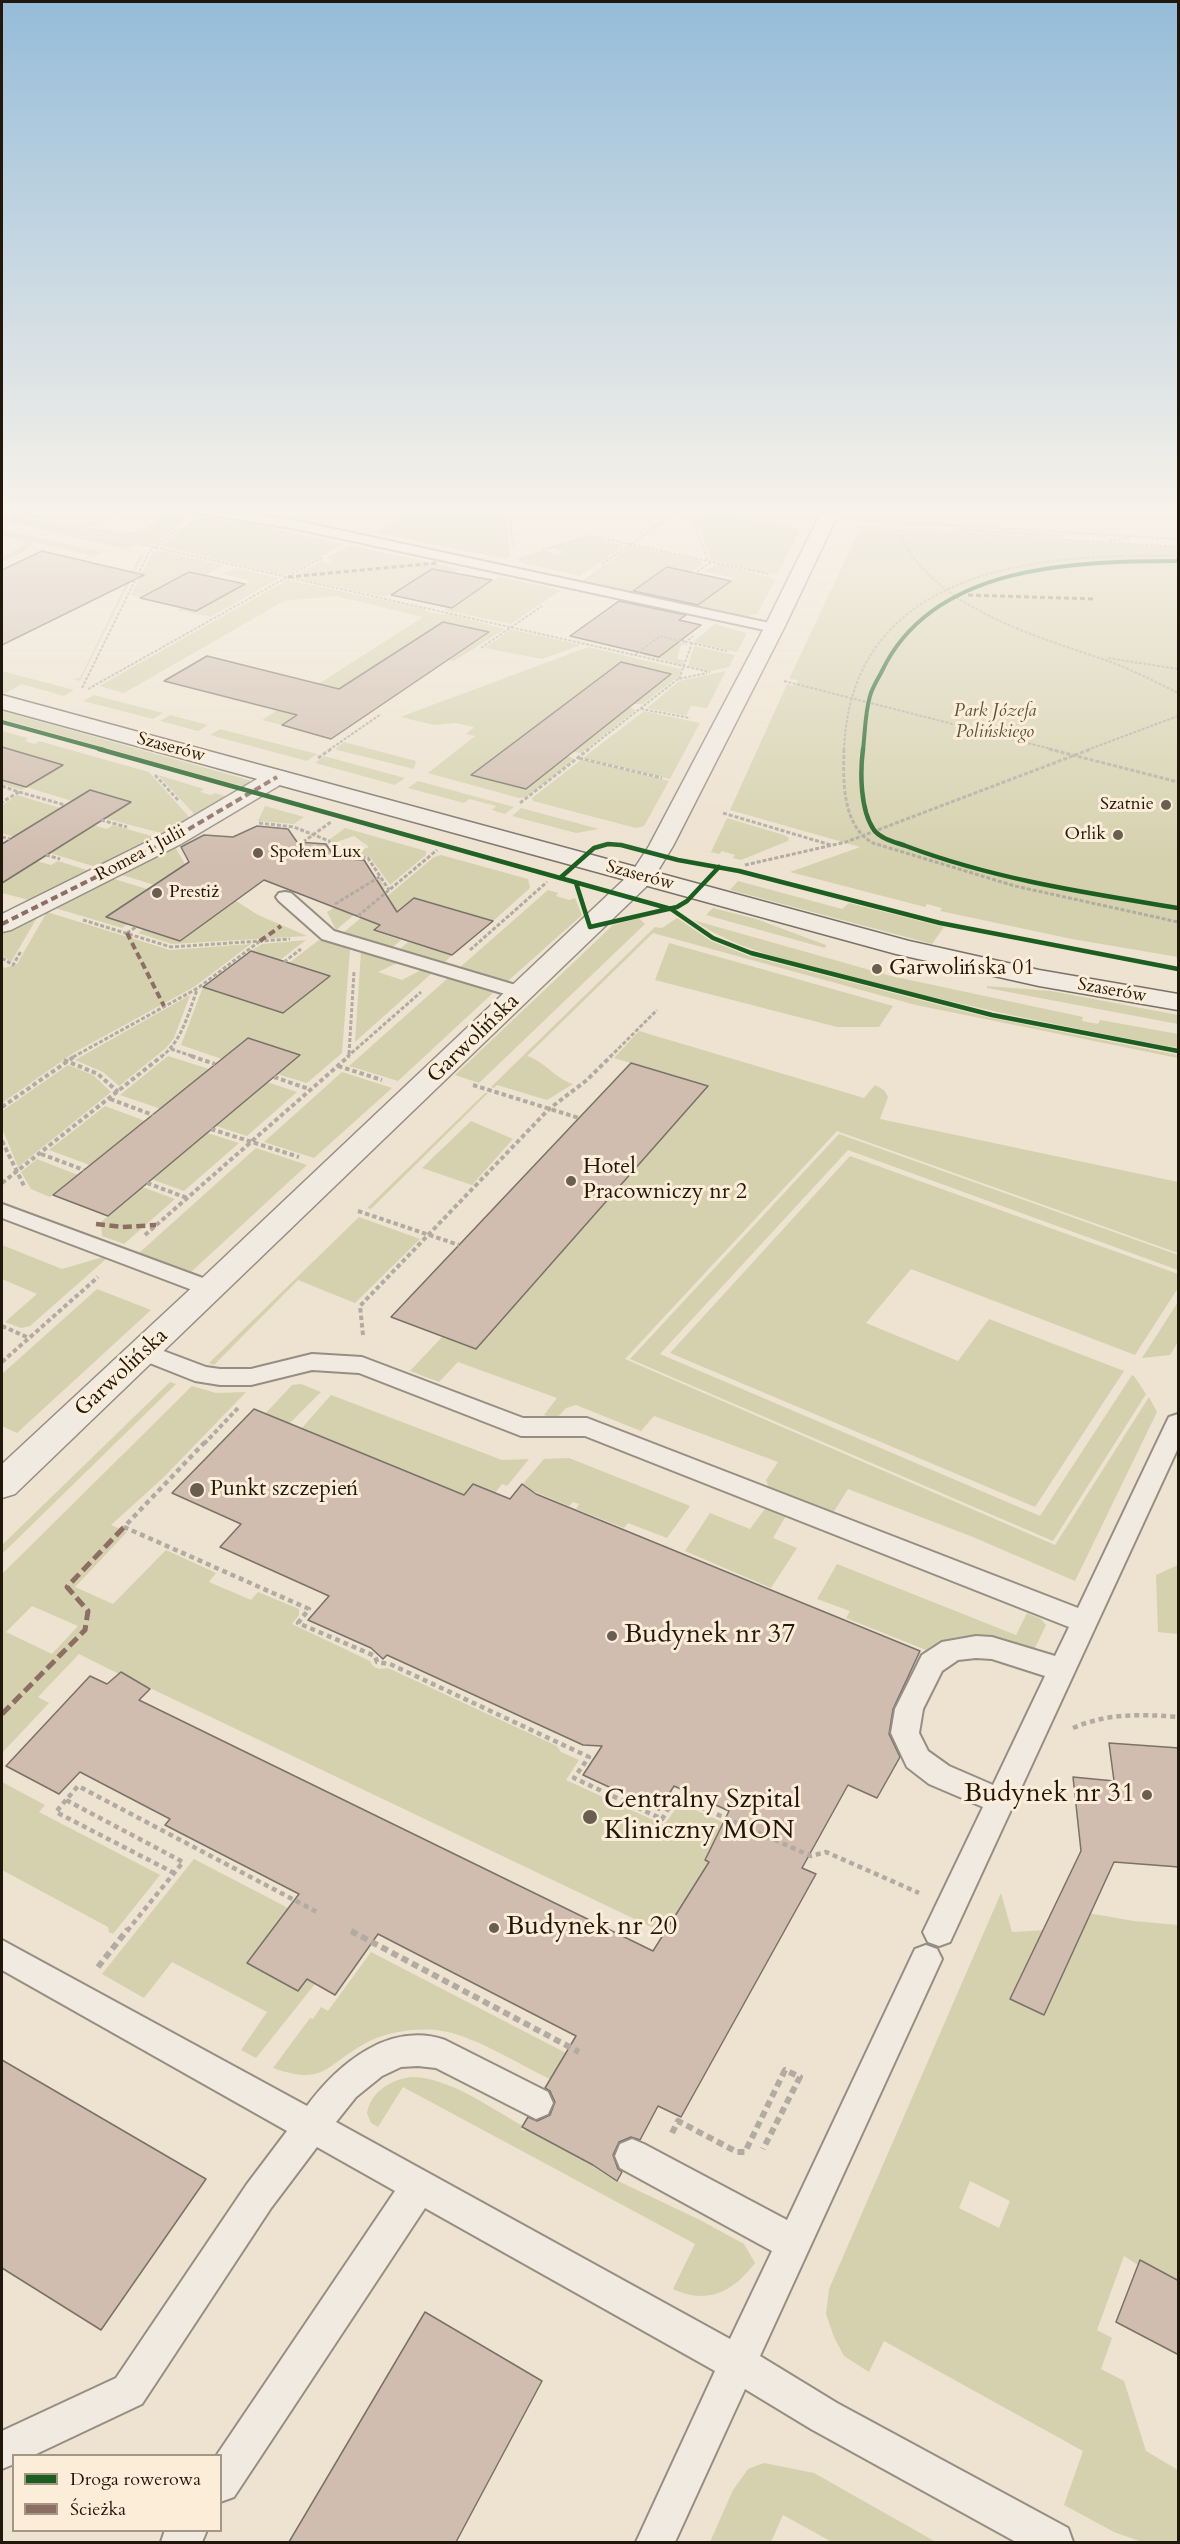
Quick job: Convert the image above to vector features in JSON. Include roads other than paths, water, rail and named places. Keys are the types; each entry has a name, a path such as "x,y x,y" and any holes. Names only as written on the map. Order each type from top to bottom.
{"street":[{"name":"Garwolińska","path":"2,1485 145,1352 642,877 661,846 776,625"},
{"name":"Szaserów","path":"2,702 905,948 1039,978 1179,1002"},
{"name":"Romea i Julii","path":"2,924 172,839 277,777"}],"lane":[{"path":"759,625 774,628"},
{"path":"285,897 328,935 522,993"},
{"path":"2,1210 211,1289"},
{"path":"145,1352 203,1375 251,1377 312,1362 362,1365 521,1427 587,1427 1085,1622"},
{"path":"656,2542 938,1933 1179,1423"},
{"path":"1000,1802 939,1775 917,1759 905,1733 909,1710 933,1663 952,1650 992,1648 1063,1670"},
{"path":"2,1954 739,2364 824,2416 1054,2542"},
{"path":"2,2450 129,2391 259,2196 332,2099 355,2076 384,2058 399,2052 433,2051 445,2055 536,2103"},
{"path":"632,2156 794,2243"},
{"path":"222,2480 419,2186"}],"place":[{"name":"Szatnie","path":"1166,805"},
{"name":"Orlik","path":"1118,835"},
{"name":"Społem Lux","path":"258,853"},
{"name":"Prestiż","path":"157,893"},
{"name":"Garwolińska 01","path":"877,969"},
{"name":"Hotel Pracowniczy nr 2","path":"571,1181"},
{"name":"Punkt szczepień","path":"197,1490"},
{"name":"Budynek nr 37","path":"612,1636"},
{"name":"Budynek nr 31","path":"1147,1795"},
{"name":"Centralny Szpital Kliniczny MON","path":"590,1817"},
{"name":"Budynek nr 20","path":"494,1928"}],"park label":[{"name":"Park Józefa Polińskiego","path":"995,722"}]}
